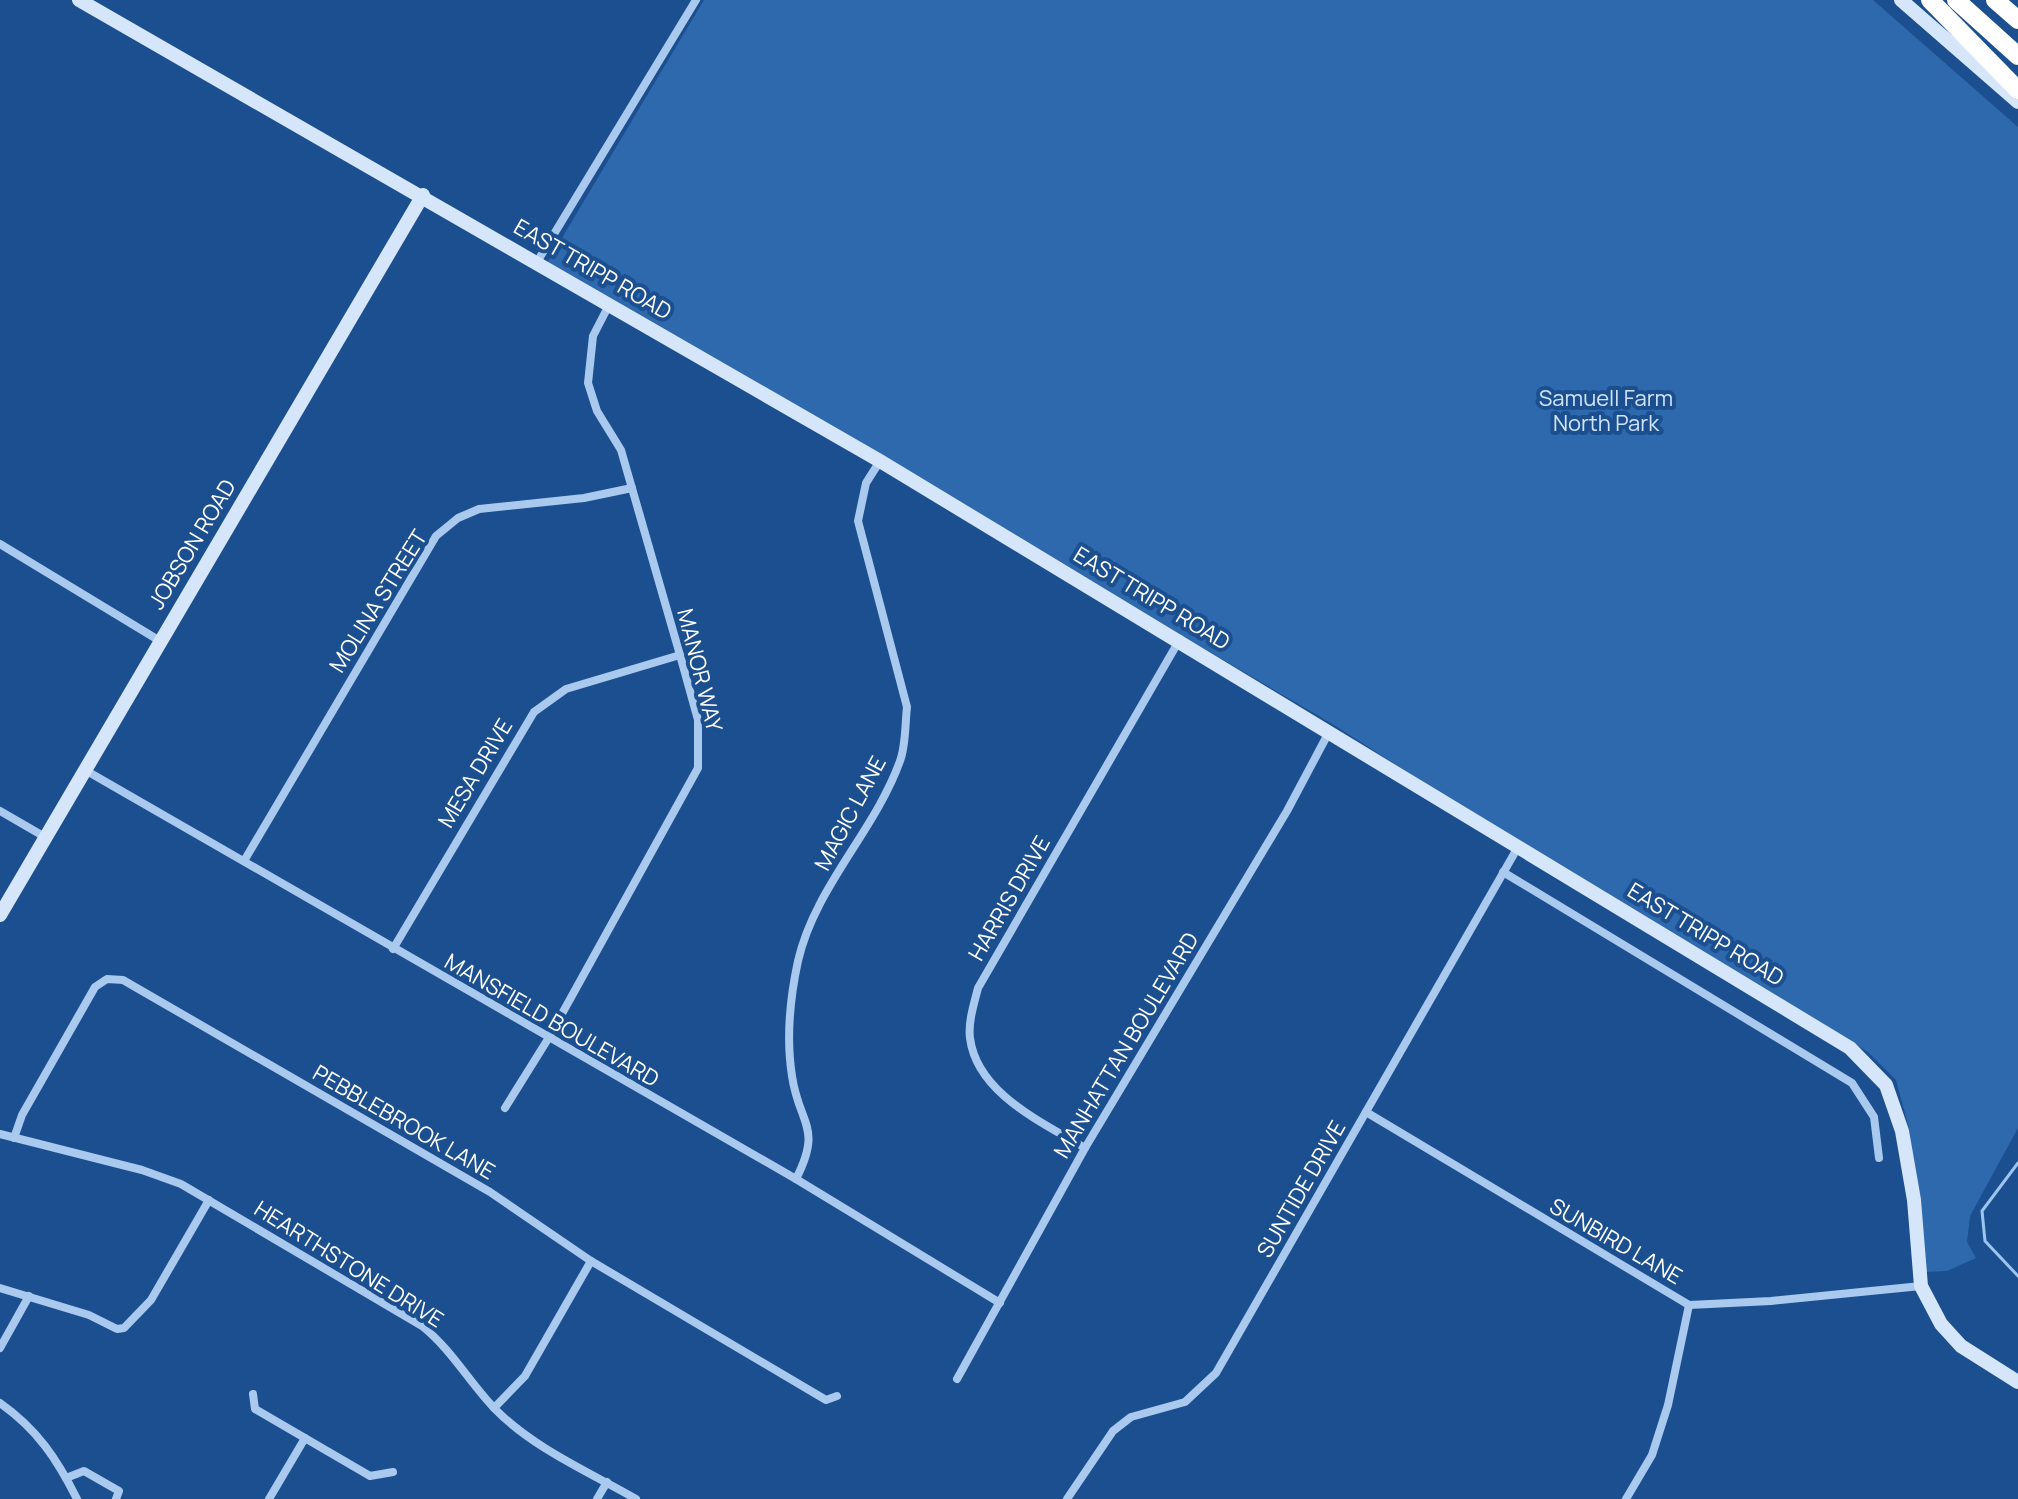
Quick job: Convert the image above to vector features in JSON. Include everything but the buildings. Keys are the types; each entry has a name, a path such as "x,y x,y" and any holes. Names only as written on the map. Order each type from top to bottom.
{"highway":[{"path":"1930,0 2018,90"},
{"path":"1956,0 2018,56"},
{"path":"1995,0 2018,20"},
{"path":"2009,0 2018,8"}],"street":[{"name":"EAST TRIPP ROAD","path":"79,0 423,195 880,461 1180,639 1824,1031 1875,1070 1886,1085 1902,1131 1914,1200 1921,1286 1941,1324 1961,1346 2018,1382"},
{"path":"537,262 696,0"},
{"path":"1901,0 2018,102"},
{"name":"JOBSON ROAD","path":"0,915 423,195"},
{"name":"MANOR WAY","path":"505,1108 548,1039 698,768 698,720 680,655 621,450 597,411 588,383 593,336 609,305"},
{"name":"MAGIC LANE","path":"796,1179 810,1143 809,1126 792,1078 790,1048 791,1000 799,958 815,914 901,759 907,707 858,521 866,483 880,461"},
{"name":"MOLINA STREET","path":"244,861 436,536 458,518 479,509 584,498 632,488"},
{"path":"0,544 160,641"},
{"name":"HARRIS DRIVE","path":"1085,1148 1008,1099 999,1089 975,1054 970,1038 972,1015 978,988 1180,639"},
{"name":"MESA DRIVE","path":"393,949 534,712 566,689 680,655"},
{"name":"MANHATTAN BOULEVARD","path":"957,1379 1085,1148 1287,811 1329,731"},
{"name":"MANSFIELD BOULEVARD","path":"85,770 796,1179 1000,1303"},
{"path":"0,811 45,837"},
{"name":"SUNTIDE DRIVE","path":"1067,1499 1113,1431 1131,1417 1185,1402 1216,1373 1518,847"},
{"path":"1503,872 1852,1083 1874,1117 1879,1158"},
{"name":"PEBBLEBROOK LANE","path":"14,1138 22,1115 95,987 114,978 490,1192 591,1261 826,1400 837,1396"},
{"name":"SUNBIRD LANE","path":"1366,1112 1689,1305 1771,1301 1921,1286"},
{"name":"HEARTHSTONE DRIVE","path":"0,1134 164,1177 209,1200 422,1326 448,1349 494,1408 527,1435 636,1499"},
{"path":"0,1288 89,1315 121,1330 151,1300 209,1200"},
{"path":"494,1408 525,1376 591,1261"},
{"path":"0,1348 29,1296"},
{"path":"1626,1499 1656,1443 1668,1405 1689,1305"},
{"path":"253,1394 255,1409 370,1476 393,1472"},
{"path":"0,1403 24,1420 54,1454 77,1499"},
{"path":"269,1499 305,1438"},
{"path":"66,1478 84,1471 119,1491 116,1499"},
{"path":"597,1499 607,1482"}],"green space":[{"name":"Samuell Farm North Park","path":"704,0 1873,0 2018,127 2018,1128 1970,1216 1967,1242 1976,1258 1947,1271 1926,1272 1909,1128 1896,1080 1868,1052 1504,834 1334,725 547,263"}],"waterway":[{"path":"2018,1163 1982,1211 1985,1241 2018,1276"}]}
